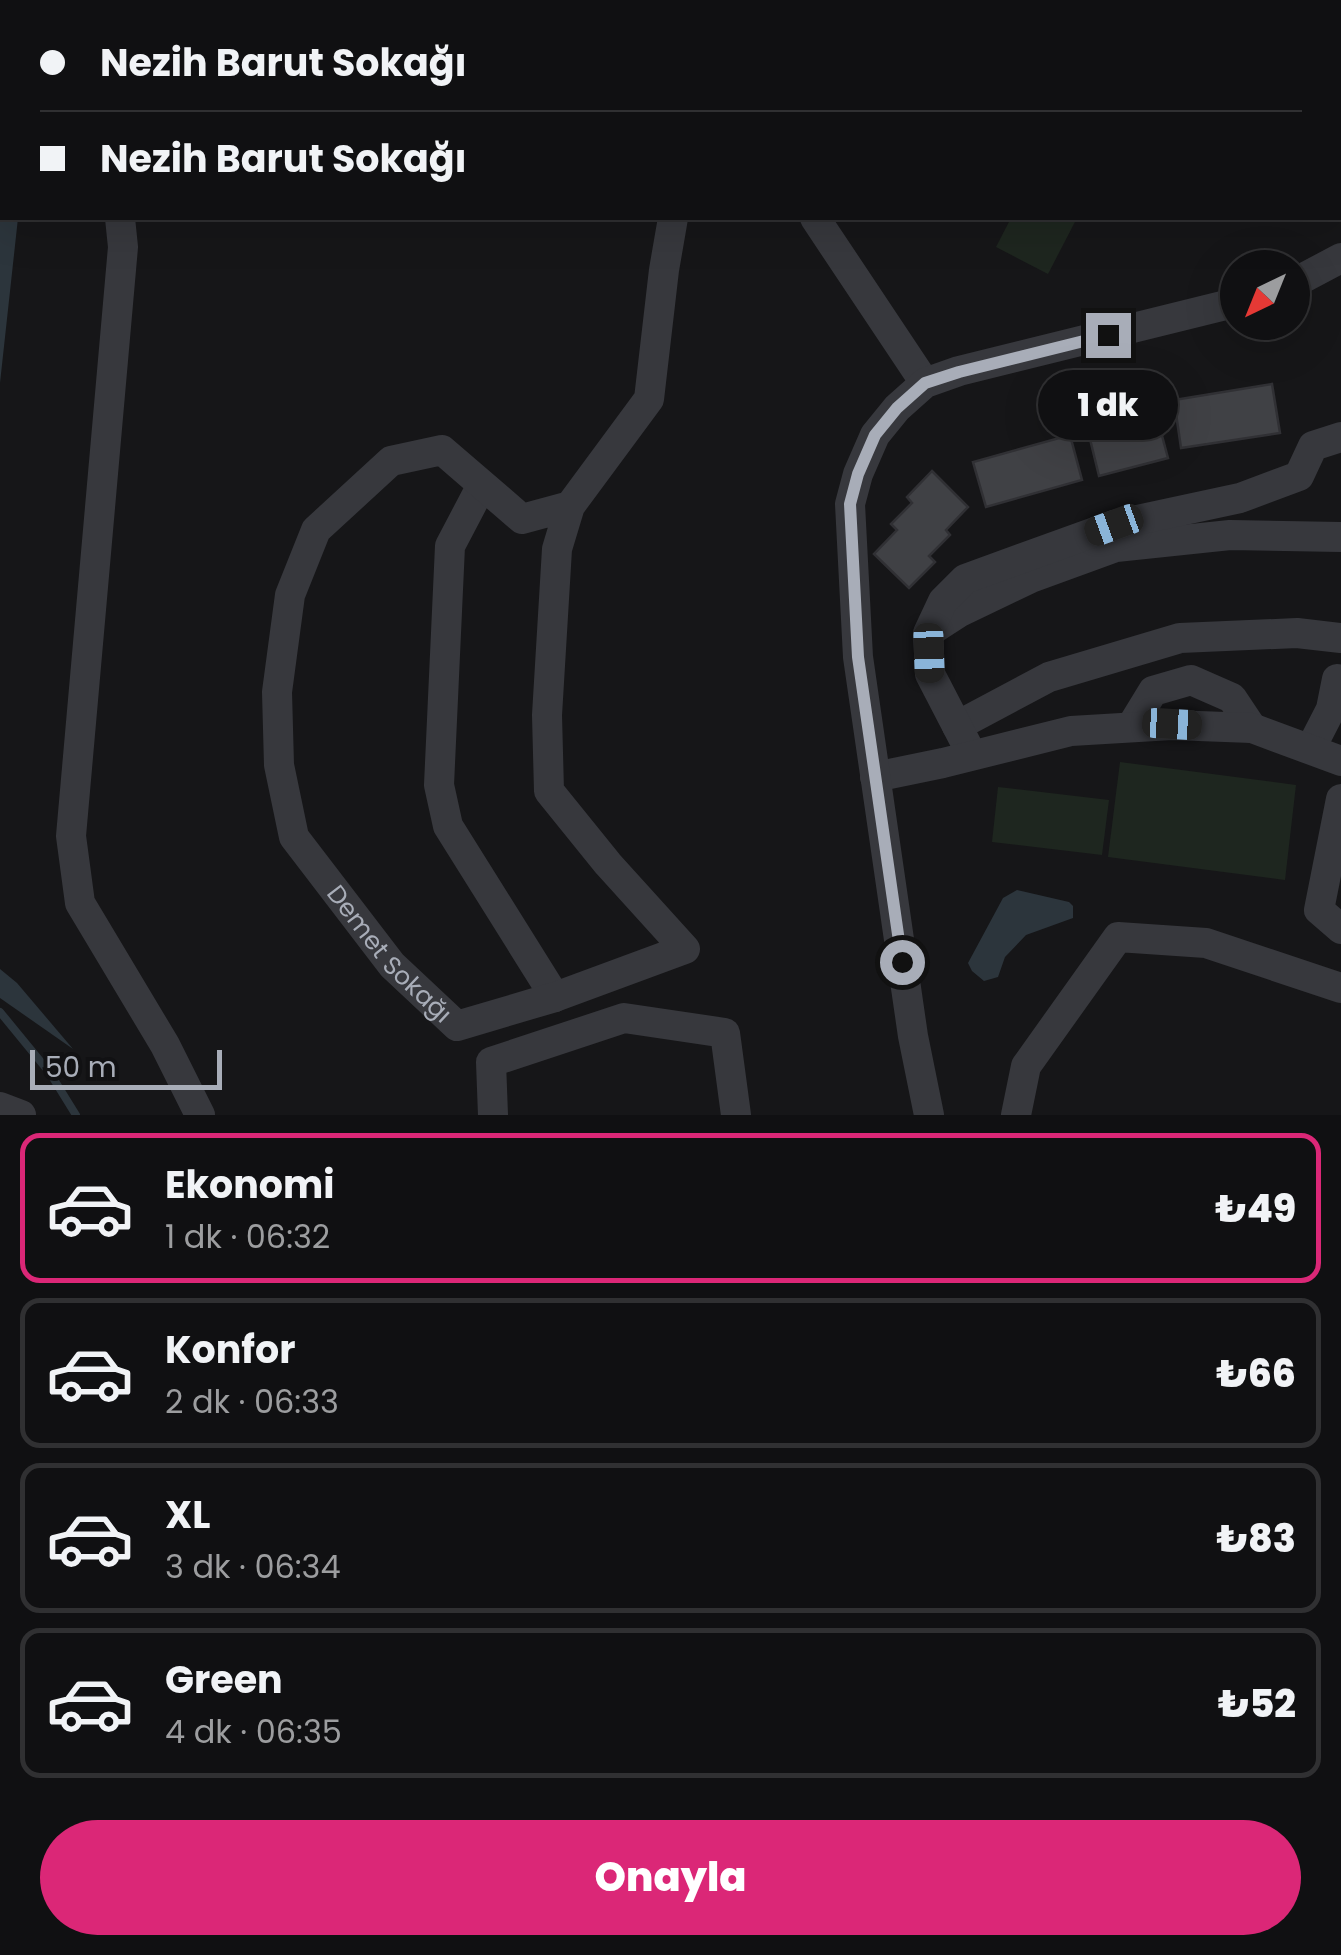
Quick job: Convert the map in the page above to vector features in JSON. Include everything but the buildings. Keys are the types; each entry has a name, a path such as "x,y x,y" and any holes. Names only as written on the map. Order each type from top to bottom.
{"street":[{"path":"120,220 123,246 71,836 80,903 165,1045 200,1115"},
{"name":"Demet Sokağı","path":"570,506 522,519 442,450 391,461 316,530 290,595 277,692 279,765 294,837 392,965 457,1026 555,998 686,949 608,864 550,792 547,714 556,549 570,506 649,399 674,220"},
{"path":"816,220 925,383"},
{"path":"1310,274 1341,258"},
{"path":"929,1115 913,1036 858,657 850,504 858,474 875,435 925,383 1220,307"},
{"path":"972,755 930,674 928,633 944,601 965,579 1114,525 1240,498 1299,476 1313,446 1341,437"},
{"path":"482,485 450,546 440,785 448,826 555,998"},
{"path":"928,633 960,612 1031,578 1116,547 1230,535 1341,537"},
{"path":"957,726 1049,677 1180,638 1297,633 1341,638"},
{"path":"1180,638 1191,680"},
{"path":"1311,748 1336,712 1337,678"},
{"path":"1131,727 1153,691 1191,680 1232,698 1252,728"},
{"path":"875,776 1070,731 1172,724 1252,728 1341,761"},
{"path":"1341,799 1319,910 1341,929"},
{"path":"1016,1115 1026,1066 1118,937 1206,943 1341,988"},
{"path":"493,1115 491,1062 624,1018 725,1033 736,1115"},
{"path":"0,1107 21,1115"}],"shaded area":[{"path":"0,220 18,220 0,383"},
{"path":"1010,220 1076,220 1048,274 996,247"},
{"path":"1120,762 1296,785 1285,880 1108,857"},
{"path":"998,787 1109,800 1102,855 992,842"},
{"path":"1017,890 1069,902 1073,918 1026,935 1005,957 998,977 984,981 968,963 1003,898"},
{"path":"0,969 17,983 73,1049 0,998"}],"waterway":[{"path":"0,1012 50,1073 76,1115"}],"route":[{"path":"902,962 858,657 850,504 858,474 875,435 925,383 1108,335"}]}
